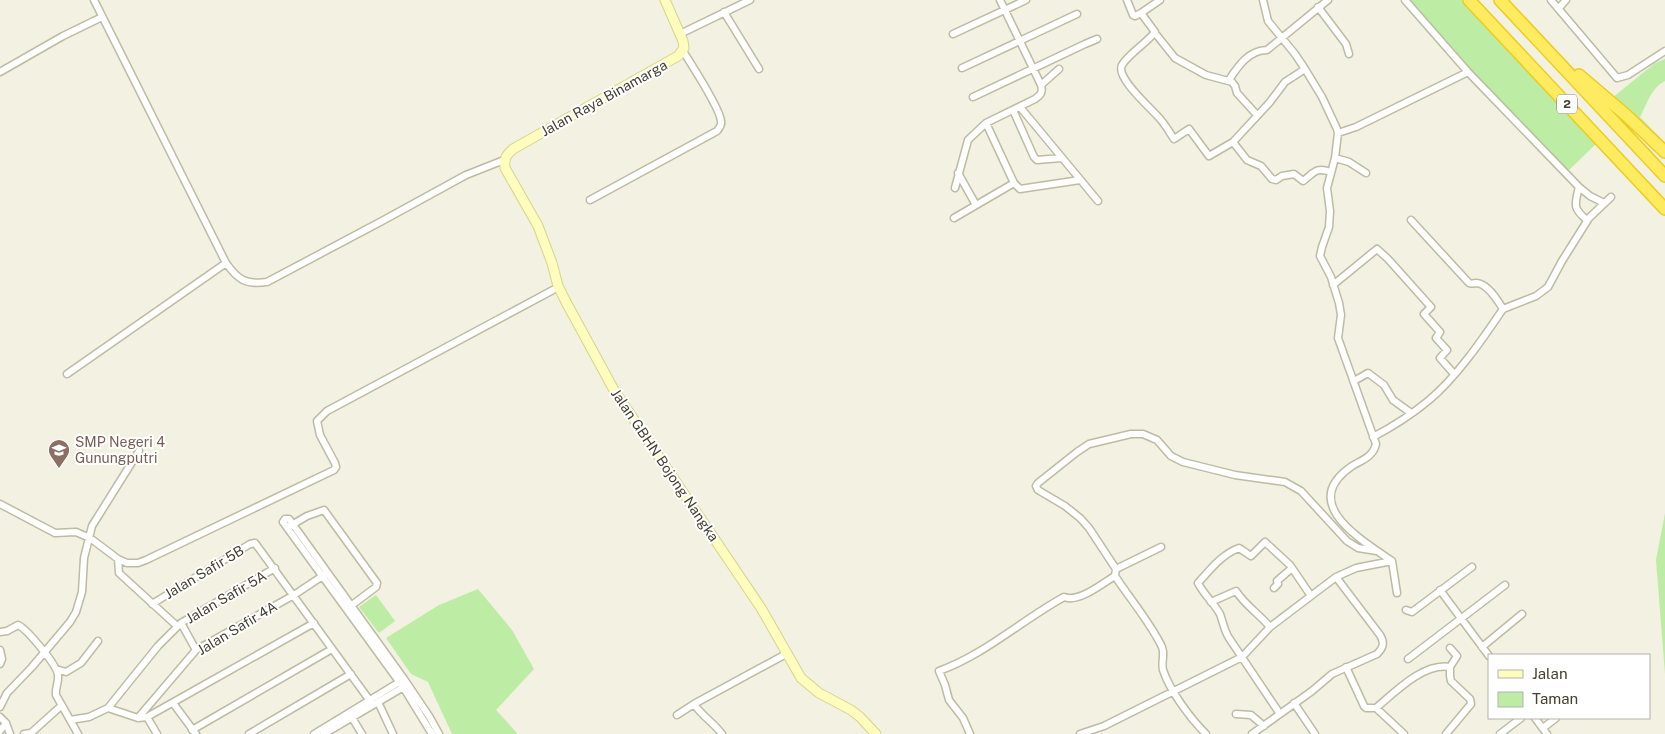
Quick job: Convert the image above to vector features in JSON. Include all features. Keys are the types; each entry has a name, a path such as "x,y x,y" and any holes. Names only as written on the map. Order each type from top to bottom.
{"highway":[{"name":"2","path":"1469,0 1665,209"},
{"name":"2","path":"1500,0 1665,176"},
{"path":"1541,44 1626,115 1665,152"}],"street":[{"path":"94,0 226,263 234,274 244,281 254,284 267,282 466,175 504,160"},
{"path":"590,200 716,131 720,127 721,118 710,95 683,50 683,41 665,0"},
{"path":"680,34 750,0"},
{"path":"954,188 968,140 971,136 986,123 1040,96 1042,91 1041,85 1000,0"},
{"path":"953,34 1026,0"},
{"path":"1126,0 1135,16 1160,0"},
{"path":"1263,0 1268,19 1305,69 1332,115 1338,133 1335,158 1327,188 1330,211 1329,227 1320,256 1331,277 1341,315 1338,338 1376,444 1373,452 1339,476 1333,485 1330,493 1333,510 1342,523 1392,561 1397,593"},
{"path":"1228,80 1237,67 1253,54 1258,50 1267,50 1328,0"},
{"path":"1405,0 1468,72 1579,187 1590,196 1604,203"},
{"path":"1551,0 1617,78 1628,75 1665,51"},
{"path":"1559,8 1566,0"},
{"path":"1318,7 1346,44 1349,54"},
{"path":"724,12 759,69"},
{"path":"1141,13 1175,58 1206,75 1228,80 1235,86 1237,93 1257,115"},
{"path":"962,68 1077,14"},
{"path":"0,72 63,36 102,17"},
{"path":"1155,33 1125,61 1121,70 1131,88 1160,120 1174,139 1189,129 1210,156 1233,142 1270,102 1285,82 1305,69"},
{"path":"972,97 1097,39"},
{"name":"Jalan Raya Binamarga","path":"504,160 513,148 672,61 683,50"},
{"path":"1041,85 1059,69"},
{"path":"1338,133 1356,127 1468,72"},
{"path":"1020,107 1098,201"},
{"path":"1013,110 1034,157 1037,160 1061,158"},
{"path":"986,123 1017,187 1023,189 1080,180"},
{"path":"1233,142 1247,160 1260,166 1272,179 1276,180 1282,176 1294,174 1303,181 1316,170 1320,169 1331,172"},
{"path":"1335,158 1349,162 1366,173"},
{"name":"Jalan GBHN Bojong Nangka","path":"504,160 508,175 538,226 552,263 558,286 610,382 761,608 786,654 806,683 819,693 852,710 876,734"},
{"path":"958,173 976,205"},
{"path":"954,218 1014,183"},
{"path":"1579,187 1575,205 1577,211 1587,220"},
{"path":"1373,437 1428,402 1473,352 1503,309 1536,296 1548,287 1587,220 1611,197"},
{"path":"1411,220 1469,284 1479,284 1485,288 1493,295 1503,309"},
{"path":"1333,286 1377,249 1431,307 1424,314 1440,332 1436,338 1448,350 1440,358 1454,374"},
{"path":"67,374 226,263"},
{"path":"0,504 55,532 76,532 90,538 118,559 127,563 138,564 334,470 336,464 320,435 317,421 327,411 553,290"},
{"path":"1354,382 1368,373 1384,386 1393,400 1411,413"},
{"path":"1206,734 1192,720 1175,692 1163,670 1163,649 1089,528 1065,506 1038,490 1036,486 1089,444 1131,434 1144,434 1151,436 1171,456 1184,462 1235,475 1285,482 1294,486 1347,541 1358,548 1377,551"},
{"path":"0,707 7,693 25,675 70,622 76,612 82,592 84,558 92,526 140,450"},
{"path":"352,605 376,587 377,583 324,510 307,516 289,526 404,683 432,734"},
{"path":"1280,714 1226,633 1220,614 1205,596 1198,583 1232,550 1239,548 1251,556 1265,542 1292,568 1311,596"},
{"name":"Jalan Safir 5B","path":"152,604 250,544 255,543 275,568"},
{"path":"970,734 963,718 948,700 945,685 939,671 984,648 1046,607 1064,598 1079,598 1115,573 1162,547"},
{"path":"118,559 119,573 152,604 179,625 196,650"},
{"path":"1080,734 1104,726 1242,657 1270,627 1336,577 1356,568 1392,561"},
{"path":"1406,610 1412,612 1472,567"},
{"path":"275,568 332,649 374,703 393,734"},
{"name":"Jalan Safir 5A","path":"108,708 158,646 179,625 275,568"},
{"path":"1274,588 1278,584 1277,581 1292,568"},
{"path":"325,574 352,605 439,734"},
{"name":"Jalan Safir 4A","path":"138,718 196,650 294,595 325,574"},
{"path":"1252,734 1312,691 1332,674 1382,650 1383,640 1336,577"},
{"path":"1408,659 1505,585"},
{"path":"1440,590 1488,655"},
{"path":"1211,602 1236,591 1247,605 1261,616 1270,627"},
{"path":"1482,647 1522,614"},
{"path":"70,720 89,718 108,708 138,718 147,717 314,623"},
{"path":"0,632 7,632 14,626 20,626 44,652 56,669 58,676 55,689 61,706 78,734"},
{"path":"56,669 66,672 72,670 98,641"},
{"path":"1446,734 1472,702 1452,681 1450,667 1457,656 1450,648"},
{"path":"173,703 194,732 332,649"},
{"path":"0,650 2,660 0,664"},
{"path":"677,716 694,704 786,654"},
{"path":"1346,667 1366,708 1376,708 1425,671 1438,666 1450,667"},
{"path":"249,734 351,674"},
{"path":"314,734 374,703 404,683"},
{"path":"694,704 701,714 717,727 722,734"},
{"path":"1294,704 1315,734"},
{"path":"24,734 32,732 61,706"},
{"path":"1376,708 1404,734"},
{"path":"1236,714 1251,715 1264,726"},
{"path":"329,733 351,716"},
{"path":"351,716 362,734"},
{"path":"0,717 6,723 10,734"},
{"path":"147,717 157,734"},
{"path":"1500,734 1520,719"},
{"path":"1536,719 1545,731 1555,719"},
{"path":"0,730 6,723"}],"green space":[{"path":"1405,0 1469,0 1600,140 1566,173"},
{"path":"1665,59 1665,81 1653,92 1640,117 1665,143 1665,151 1612,98 1655,63"},
{"path":"1665,513 1665,674 1656,560"},
{"path":"478,589 512,630 534,669 496,710 516,734 452,734 428,682 411,674 386,638 439,605"},
{"path":"376,595 395,621 379,633 359,607"}],"place":[{"name":"SMP Negeri 4 Gunungputri","path":"59,469"}]}
